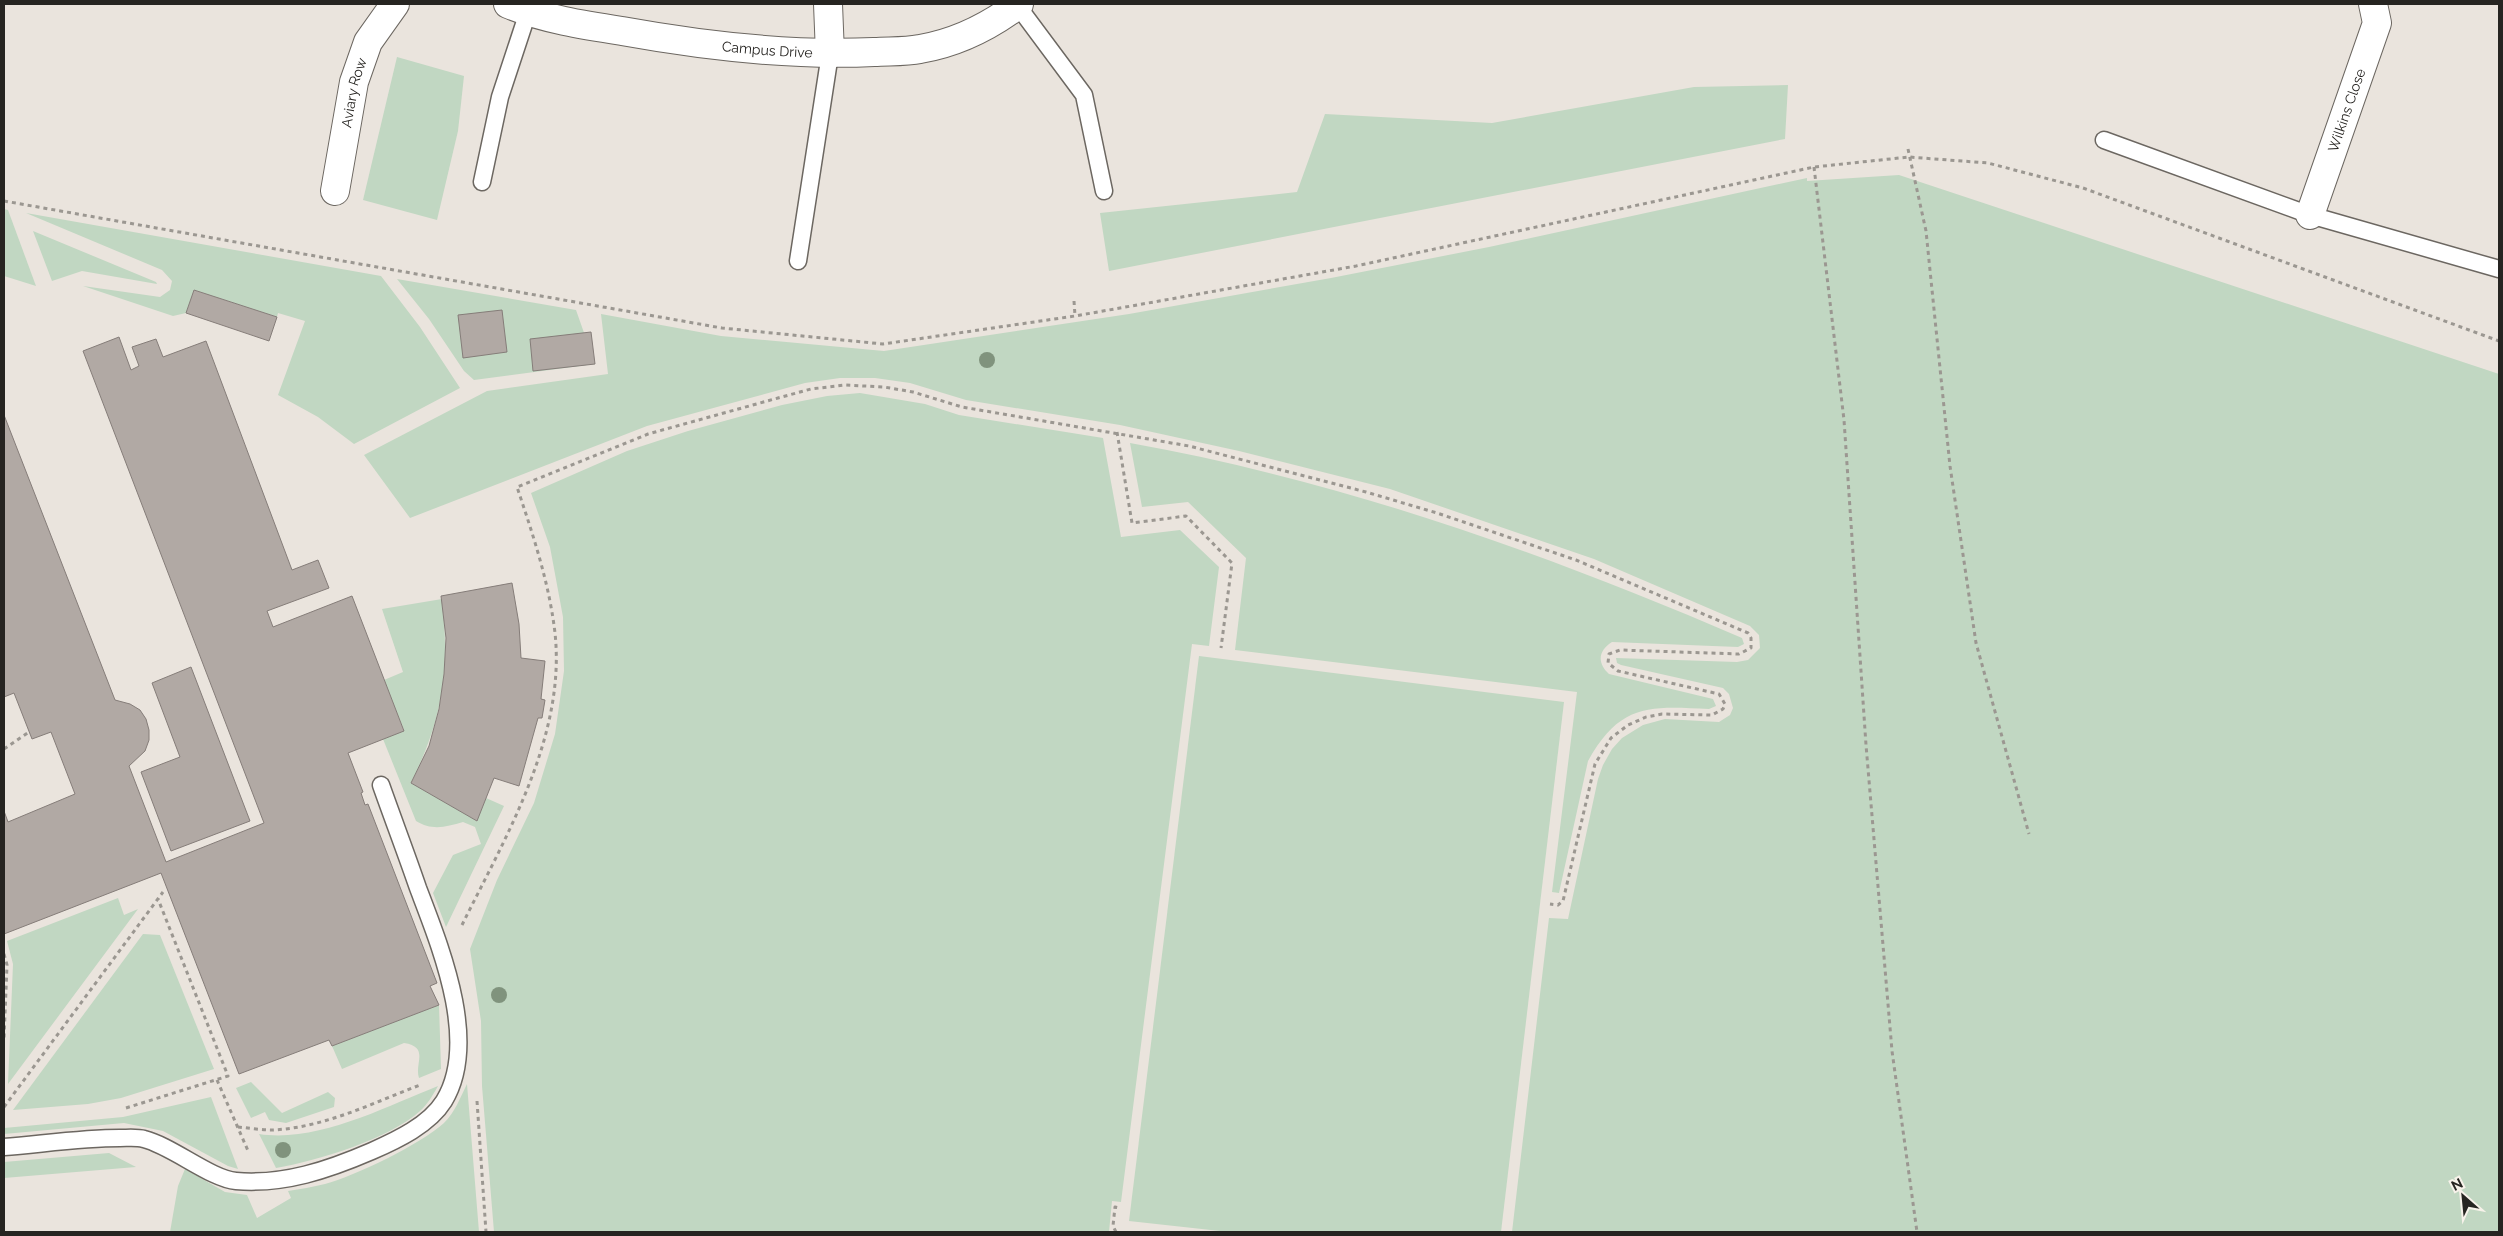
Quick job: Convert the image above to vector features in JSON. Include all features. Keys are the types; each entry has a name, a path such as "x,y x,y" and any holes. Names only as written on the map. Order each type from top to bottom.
{"street":[{"name":"Aviary Row","path":"335,191 354,82 368,42 395,4"},
{"path":"828,4 830,54"},
{"name":"Campus Drive","path":"518,8 570,22 690,43 830,54 920,49 962,37 995,22 1018,4"},
{"name":"Wilkins Close","path":"2310,215 2377,23 2373,4"}],"lane":[{"path":"1018,4 1084,95 1104,191"},
{"path":"482,182 518,8"},
{"path":"798,261 830,54"},
{"path":"2104,140 2310,215 2499,269"},
{"path":"4,1147 105,1138 144,1139 233,1181 262,1182 300,1177 346,1162 376,1149 428,1119 444,1102 458,1061 453,994 446,962 381,785"}],"path":[{"path":"1908,149 1926,231 1950,466 1976,643 2029,834"},
{"path":"4,201 722,328 884,344 1075,316 1356,266 1814,167 1909,157 1988,163 2083,188 2499,341"},
{"path":"1814,167 1844,420 1866,745 1892,1051 1917,1232"},
{"path":"1074,301 1075,316"},
{"path":"459,931 524,800 546,734 554,680 555,634 544,569 517,487 648,434 811,389 845,385 884,387 913,392 962,407 1189,446 1289,471 1437,513 1576,560 1748,633 1751,638 1750,648 1740,654 1620,650 1609,654 1608,663 1618,671 1719,694 1725,704 1724,709 1712,716 1662,714 1646,717 1628,726 1611,738 1595,764 1563,901 1558,905 1550,904"},
{"path":"1116,432 1132,523 1186,516 1232,563 1220,648"},
{"path":"4,748 29,732"},
{"path":"4,1107 163,892"},
{"path":"122,1109 228,1076 158,899"},
{"path":"4,954 7,965 4,1039"},
{"path":"217,1080 238,1127 272,1130 296,1127 341,1116 455,1072"},
{"path":"476,1094 486,1232"},
{"path":"1116,1232 1113,1226 1115,1207 1120,1208"}],"green space":[{"path":"397,57 464,76 458,131 437,220 363,200"},
{"path":"1788,85 1785,139 1109,271 1100,213 1297,192 1325,114 1492,123 1694,87"},
{"path":"1899,175 2499,374 2499,1232 1512,1232 1549,918 1568,919 1598,779 1603,765 1612,749 1622,738 1643,725 1665,719 1719,722 1730,715 1733,708 1729,694 1723,688 1621,665 1617,663 1616,658 1737,662 1748,660 1760,648 1759,635 1750,626 1594,559 1390,489 1239,451 1120,425 966,400 910,383 875,378 840,378 805,383 647,426 410,518 364,455 487,391 608,374 601,314 721,336 884,351 1129,314 1331,278 1489,247 1807,178 1807,181"},
{"path":"4,209 8,210 36,286 4,276"},
{"path":"26,213 381,276 420,327 460,388 354,444 318,417 278,395 305,321 278,313 277,317 194,290 186,313 173,316 83,286 160,297 170,290 172,281 162,270"},
{"path":"33,231 157,284 82,271 52,281"},
{"path":"397,279 576,310 595,364 474,380 464,371 429,319"},
{"path":"860,393 925,404 959,415 1103,438 1121,537 1180,530 1219,567 1209,646 1192,644 1121,1202 1112,1201 1109,1232 494,1232 482,1086 481,1021 470,949 497,880 534,803 555,734 564,671 563,617 550,547 531,493 627,451 688,431 782,405 827,396"},
{"path":"1130,443 1209,459 1287,478 1365,499 1442,523 1518,549 1668,607 1742,638 1744,644 1738,647 1612,642 1604,649 1601,657 1602,666 1609,674 1713,699 1716,706 1709,709 1670,708 1638,712 1625,718 1612,728 1588,761 1559,893 1552,892 1577,692 1235,650 1246,558 1188,502 1142,507"},
{"path":"442,599 445,649 442,693 430,737 411,783 477,821 486,798 504,806 446,927 433,893 453,855 481,844 475,827 463,822 445,827 433,827 416,821 383,739 404,730 384,680 403,672 382,609"},
{"path":"1199,656 1564,702 1501,1232 1229,1232 1129,1221"},
{"path":"118,898 124,915 138,909 8,1084 13,964 7,941"},
{"path":"143,934 160,935 214,1069 121,1098 88,1104 13,1110"},
{"path":"439,1005 441,1069 419,1078 419,1052 412,1045 404,1043 342,1069 332,1046"},
{"path":"251,1082 282,1113 328,1092 335,1098 334,1107 286,1123 269,1120 265,1112 251,1118 236,1088"},
{"path":"467,1084 479,1232 170,1232 178,1186 185,1169 225,1192 247,1195 257,1218 291,1198 288,1191 338,1180 387,1158 420,1140 448,1119"},
{"path":"438,1086 420,1111 390,1131 352,1147 293,1165 276,1168 259,1134 304,1133 327,1128 373,1113"},
{"path":"211,1097 238,1169 228,1166 163,1131 124,1123 4,1134 4,1128 123,1117"},
{"path":"109,1153 136,1167 4,1178 4,1162"}],"building":[{"path":"194,290 277,317 269,341 186,313"},
{"path":"502,310 507,352 463,358 458,315"},
{"path":"591,332 595,364 533,371 530,339"},
{"path":"119,337 131,370 139,366 132,347 156,339 163,357 206,341 292,570 318,560 329,588 267,611 273,627 352,596 404,731 348,753 363,792 361,793 365,805 368,804 437,983 430,986 439,1005 332,1046 329,1040 239,1074 161,873 4,934 4,811 8,822 75,794 51,732 32,739 14,693 4,697 4,415 115,700 130,704 140,710 146,719 149,740 145,751 129,766 166,862 264,823 83,351"},
{"path":"512,583 519,624 521,658 545,661 541,699 545,700 542,718 538,718 519,786 494,778 477,821 411,783 429,746 439,709 444,674 446,638 441,596"},
{"path":"191,667 250,821 171,851 141,772 180,757 152,683"}]}
